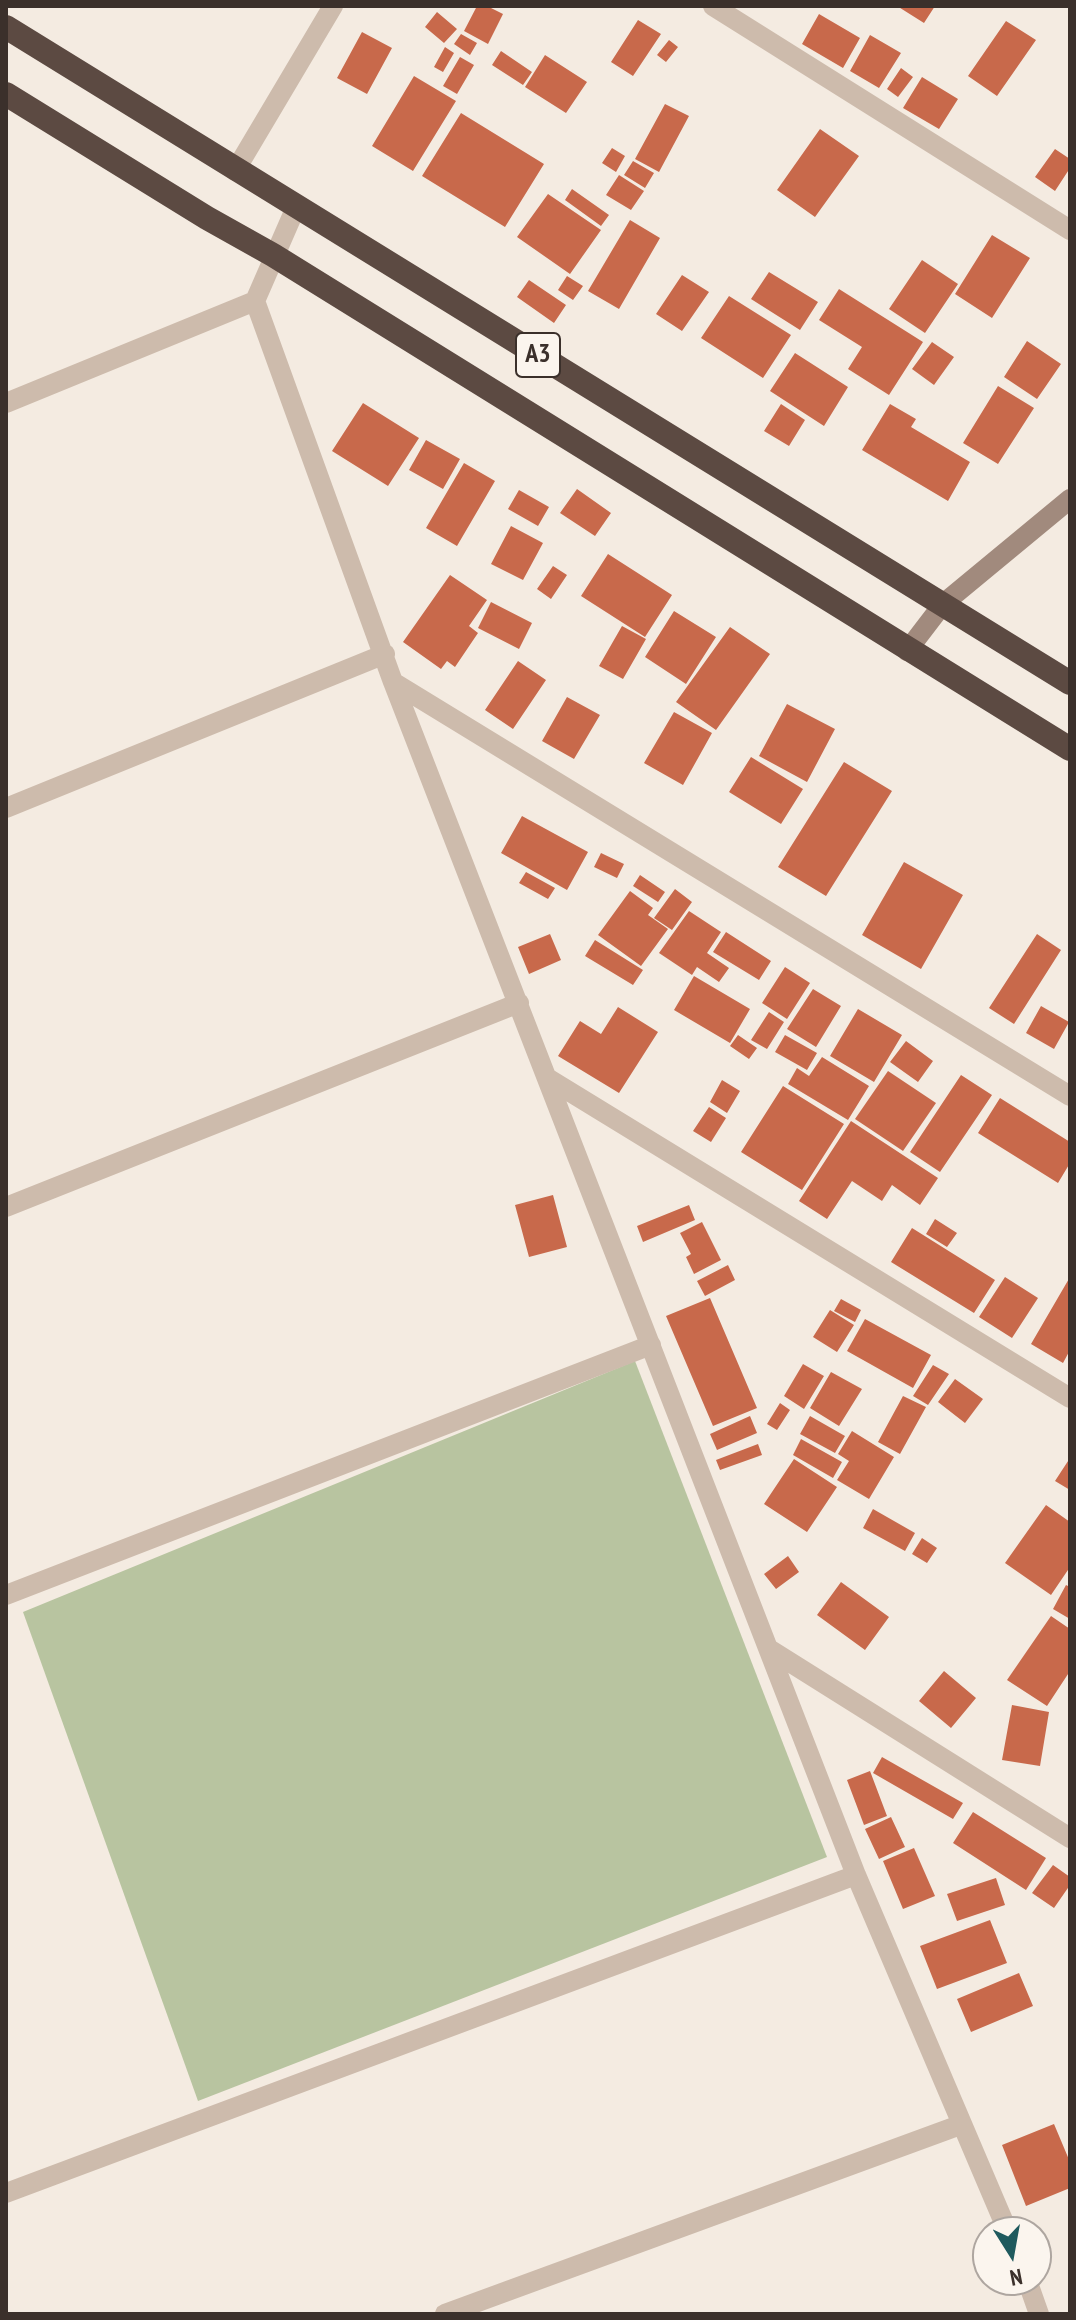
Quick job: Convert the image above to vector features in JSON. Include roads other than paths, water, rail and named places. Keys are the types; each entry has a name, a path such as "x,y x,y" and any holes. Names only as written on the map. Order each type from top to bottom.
{"highway":[{"name":"A3","path":"6,27 1070,683"},
{"name":"A3","path":"6,94 273,255 907,651 1070,749"}],"street":[{"path":"235,171 333,6"},
{"path":"713,6 1070,230"},
{"path":"296,207 255,301 393,682 856,1875 1001,2216"},
{"path":"6,403 255,301"},
{"path":"907,651 943,604 1070,499"},
{"path":"6,808 385,654"},
{"path":"393,682 1070,1096"},
{"path":"6,1207 519,1003"},
{"path":"549,1079 1070,1398"},
{"path":"6,1595 651,1345"},
{"path":"769,1649 1070,1838"},
{"path":"6,2193 856,1875"},
{"path":"445,2314 960,2125"}]}
